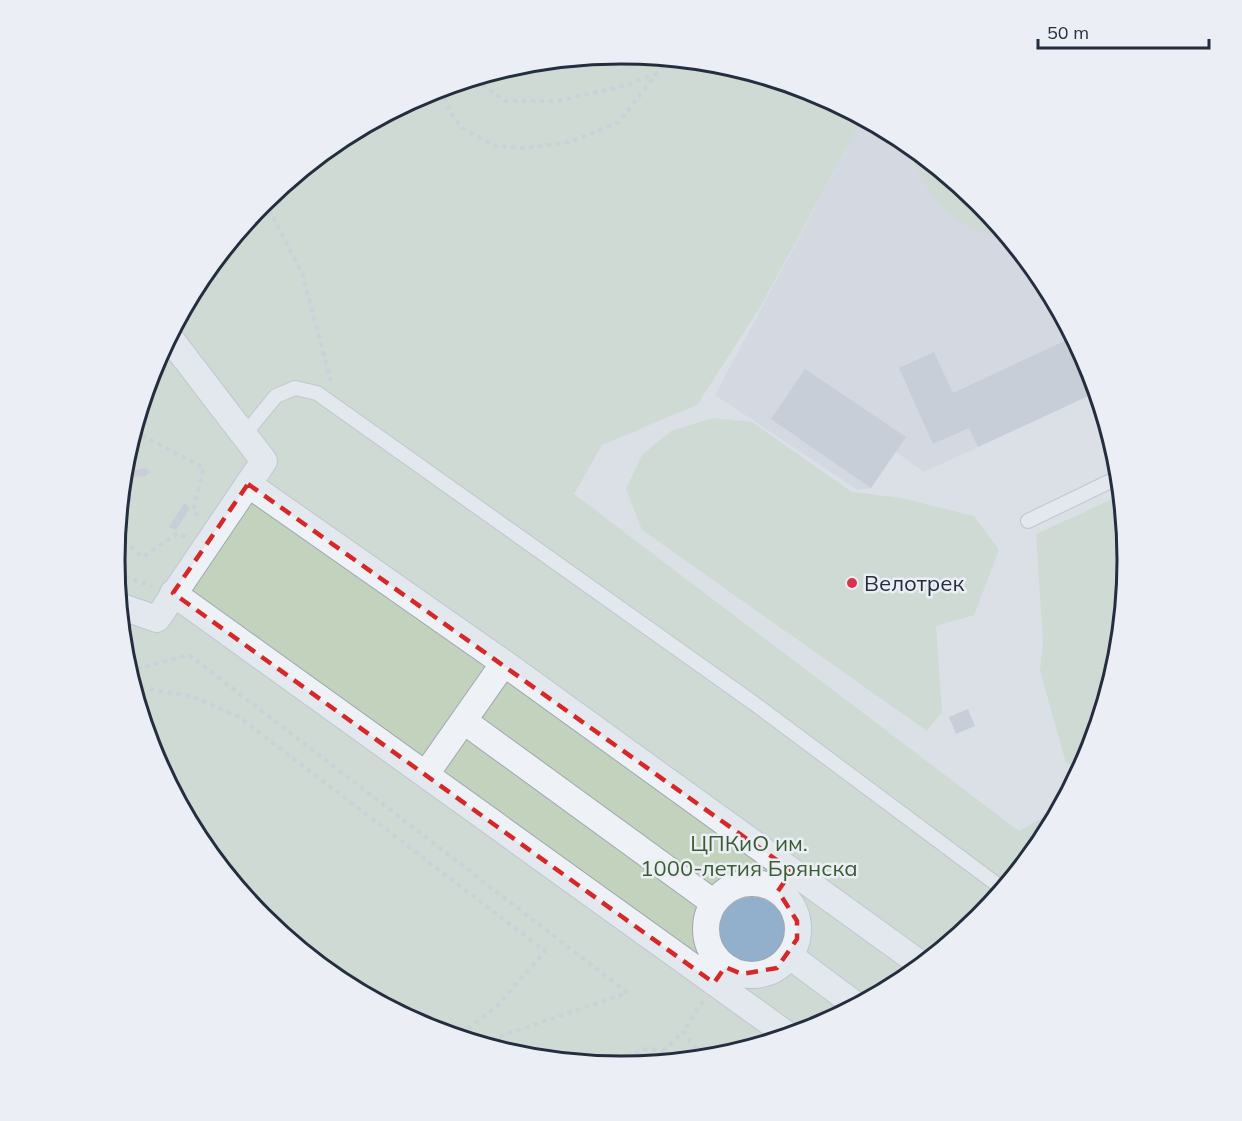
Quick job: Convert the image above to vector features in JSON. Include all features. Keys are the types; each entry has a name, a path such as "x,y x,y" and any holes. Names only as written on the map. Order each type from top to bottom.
{"street":[{"path":"127,609 157,619 173,593 201,529 248,484 264,461 175,344"},
{"path":"248,484 504,663 785,881 914,960"},
{"path":"173,593 426,774 720,975 782,1029"},
{"path":"426,774 504,663"},
{"path":"464,722 714,903"},
{"path":"720,975 706,937 706,919 714,903 727,890 744,884 785,881"},
{"path":"720,975 760,975 777,968 790,956 797,939 797,921 790,904 785,881"},
{"path":"790,956 849,1000"}],"lane":[{"path":"244,435 276,396 295,388 317,393 754,704 997,884"},
{"path":"1028,521 1110,481"}],"path":[{"path":"445,97 450,112 462,128 495,146 524,148 570,142 618,122 662,67"},
{"path":"482,85 506,101 557,101 624,86 656,74"},
{"path":"270,210 302,273 338,408"},
{"path":"126,542 143,557 178,533 201,529 203,519 193,511 204,468 141,435"},
{"path":"138,669 189,656 628,993 492,1040"},
{"path":"142,688 194,697 239,717 545,951 496,1007 465,1031"},
{"path":"663,1051 682,1032 720,975"},
{"path":"682,1032 697,1050"},
{"path":"633,1056 640,1050 651,1047 667,1054"}],"highlighted area":[{"path":"248,484 792,871 778,891 797,921 797,939 777,968 742,974 725,967 714,983 173,593"}],"shaded area":[{"path":"859,126 897,148 923,167 972,210 994,233 1015,259 1051,313 1066,341 1089,396 924,472 896,452 871,488 858,490 715,395"}],"green space":[{"name":"ЦПКиО им. 1000-летия Брянска","path":"621,64 718,74 749,81 811,102 859,126 761,306 697,405 602,445 574,494 1019,831 1046,816 1015,862 994,888 972,911 923,954 869,990 811,1019 780,1030 749,1040 686,1052 621,1056 589,1055 524,1047 493,1040 431,1019 345,973 319,954 270,911 227,862 191,808 176,780 151,720 129,625 126,528 129,496 151,401 176,341 191,312 227,259 270,210 319,167 345,148 402,116 431,102 493,81 556,69"},
{"path":"913,160 948,188 996,235 973,228 957,219 943,207 931,194"},
{"name":"Велотрек","path":"713,418 752,422 852,492 902,498 974,516 999,550 974,615 936,626 942,712 927,731 642,530 626,489 642,455 671,431"},
{"path":"1113,499 1117,560 1113,625 1100,689 1091,720 1072,765 1066,763 1040,671 1043,643 1036,534"}],"water":[{"path":"752,897 765,900 775,907 782,917 785,930 782,943 775,953 765,960 752,963 739,960 729,953 722,943 719,930 722,917 729,907 739,900"}],"building":[{"path":"1066,340 1089,396 978,447 969,428 933,444 899,368 934,352 953,393"},
{"path":"805,369 906,437 871,488 771,419"},
{"path":"146,468 149,472 146,476 133,477 134,470"},
{"path":"184,503 190,508 176,530 169,527"},
{"path":"968,709 975,726 956,734 949,717"}],"place":[{"name":"Велотрек","path":"852,583"}]}
